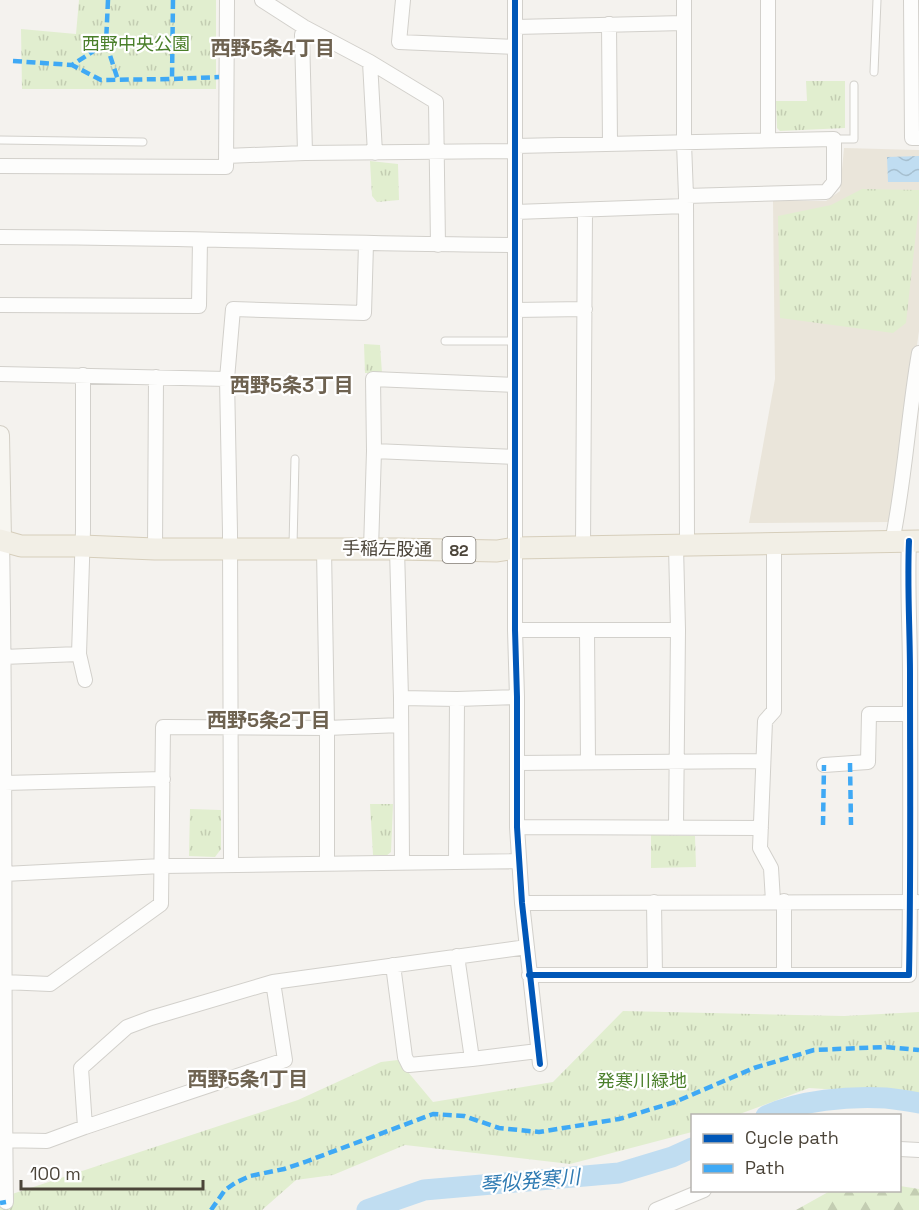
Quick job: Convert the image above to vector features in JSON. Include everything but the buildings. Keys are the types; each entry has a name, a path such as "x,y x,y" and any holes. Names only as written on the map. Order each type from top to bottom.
{"main road":[{"name":"手稲左股通","path":"1,540 21,546 155,549 497,551 907,541"}],"street":[{"path":"0,166 226,167 227,0"},
{"path":"262,0 284,7 304,27 370,62 436,102 438,245"},
{"path":"403,0 399,42 515,47"},
{"path":"393,965 405,1057 409,1065 472,1059 539,1057 526,947 517,827 518,697 515,630 514,458 515,0"},
{"path":"676,827 686,201 684,0"},
{"path":"768,0 768,140"},
{"path":"911,0 912,138 919,138"},
{"path":"515,27 684,22"},
{"path":"609,24 610,144"},
{"path":"304,27 302,35 305,153"},
{"path":"370,62 375,153"},
{"path":"226,156 834,139 834,182 826,192 585,210 515,212"},
{"path":"583,548 585,210"},
{"path":"0,237 515,245"},
{"path":"0,305 199,306 200,240"},
{"path":"231,865 228,379 233,309 364,313 366,244"},
{"path":"515,310 585,309"},
{"path":"530,975 914,975 915,728 910,714 915,620 907,541 898,513 919,353"},
{"path":"0,374 228,379"},
{"path":"83,375 79,654 86,680"},
{"path":"155,549 156,377"},
{"path":"371,549 374,451 373,379 515,385"},
{"path":"0,435 4,783 2,1058 6,1202"},
{"path":"374,451 514,458"},
{"path":"774,544 774,711 765,721 760,848 771,868 778,901 784,974"},
{"path":"324,549 327,864"},
{"path":"397,549 402,863"},
{"path":"515,630 678,630"},
{"path":"587,630 588,762"},
{"path":"3,657 79,654"},
{"path":"401,698 518,697"},
{"path":"456,862 457,699"},
{"path":"824,765 868,762 869,714 910,714"},
{"path":"4,982 50,984 161,904 163,727 327,728 401,725"},
{"path":"517,763 763,761"},
{"path":"4,783 163,779"},
{"path":"517,827 761,828"},
{"path":"4,874 162,866 519,861"},
{"path":"654,902 655,975"},
{"path":"522,903 915,902"},
{"path":"85,1127 81,1068 127,1027 273,982 526,947"},
{"path":"458,957 472,1059"},
{"path":"3,1140 48,1141 285,1060 273,982"},
{"path":"901,1149 919,1150"},
{"path":"656,1210 701,1192"}],"lane":[{"path":"874,72 877,0"},
{"path":"834,139 854,139 854,85"},
{"path":"0,140 143,142"},
{"path":"445,341 515,341"},
{"path":"293,549 295,459"}],"shaded area":[{"path":"844,148 919,150 919,331 892,522 749,523 775,379 773,201 826,201 840,191"}],"green space":[{"name":"西野中央公園","path":"79,0 216,0 216,89 22,89 21,29 76,34"},
{"path":"806,81 845,81 845,128 780,131 777,128 776,101 807,101"},
{"path":"370,161 398,164 399,200 377,202 372,196"},
{"path":"862,189 919,190 906,323 893,333 780,318 778,216 831,205"},
{"path":"364,344 380,345 382,373 365,373"},
{"path":"370,804 393,804 391,852 386,856 373,855"},
{"path":"190,809 221,810 221,849 215,857 189,856"},
{"path":"651,835 695,836 696,867 651,868"},
{"name":"発寒川緑地","path":"623,1011 844,1016 919,1012 919,1095 809,1088 740,1114 691,1114 691,1132 570,1164 405,1145 333,1175 296,1180 262,1210 0,1210 0,1198 298,1100 381,1062 398,1060 433,1102 553,1082"},
{"path":"901,1186 919,1189 919,1210 796,1210 828,1192 901,1192"}],"water":[{"path":"919,156 919,182 888,182 887,157"}],"waterway":[{"name":"琴似発寒川","path":"772,1114 794,1106 841,1099 886,1098 919,1103"},
{"name":"琴似発寒川","path":"367,1210 424,1190 619,1173 672,1157 691,1148"}],"marked path":[{"path":"108,0 106,43 72,65 101,80 172,79"},
{"path":"173,0 172,79 219,77"},
{"path":"106,43 118,80"},
{"path":"13,61 72,65"},
{"path":"850,763 851,825"},
{"path":"823,825 824,765"},
{"path":"211,1210 225,1190 250,1176 305,1162 433,1114 464,1116 499,1128 539,1132 619,1119 675,1102 754,1068 814,1050 885,1047 919,1050"},
{"path":"0,1203 6,1202"}],"cycle path":[{"path":"515,0 517,827 522,903 540,1064"},
{"path":"529,975 909,975 909,541"}],"district":[{"name":"西野5条4丁目","path":"273,48"},
{"name":"西野5条3丁目","path":"292,385"},
{"name":"西野5条2丁目","path":"269,720"},
{"name":"西野5条1丁目","path":"248,1079"}]}
